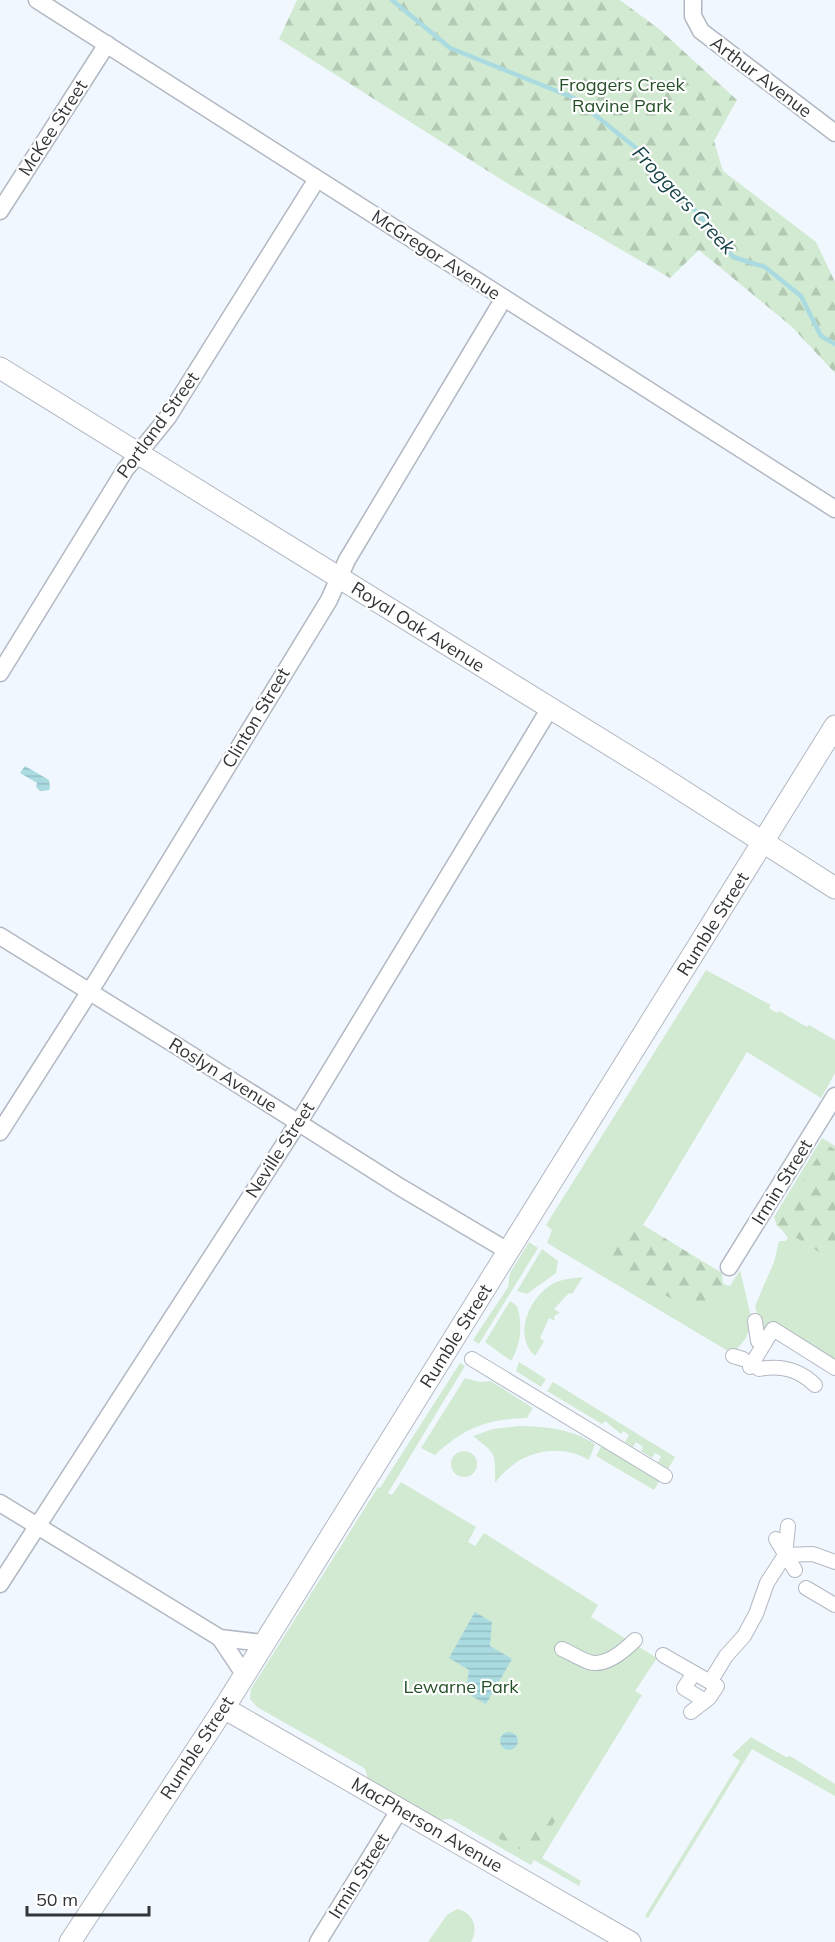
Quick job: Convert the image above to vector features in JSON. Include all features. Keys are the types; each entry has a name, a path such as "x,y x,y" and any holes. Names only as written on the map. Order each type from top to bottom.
{"street":[{"name":"McGregor Avenue","path":"37,0 835,509"},
{"name":"Arthur Avenue","path":"693,8 701,31 835,133"},
{"name":"McKee Street","path":"0,211 107,44"},
{"name":"Portland Street","path":"0,673 121,476 168,417 316,179"},
{"name":"Clinton Street","path":"0,1132 90,993 329,600 347,560 504,298"},
{"name":"Royal Oak Avenue","path":"0,368 550,708 835,888"},
{"name":"Neville Street","path":"0,1584 298,1122 550,708"},
{"name":"Rumble Street","path":"70,1942 224,1708 835,726"},
{"name":"Roslyn Avenue","path":"0,936 400,1187 508,1251"},
{"name":"Irmin Street","path":"729,1267 835,1096"},
{"path":"755,1321 758,1341 764,1344"},
{"path":"815,1385 804,1375 790,1369 748,1364 773,1329 798,1348 835,1368"},
{"path":"790,1369 798,1348"},
{"path":"804,1375 816,1358"},
{"path":"472,1359 665,1476"},
{"path":"0,1503 220,1638 244,1674"},
{"path":"705,1701 684,1688 726,1656 744,1636 756,1614 772,1568 785,1555 788,1526"},
{"path":"776,1539 795,1570"},
{"path":"785,1555 813,1554 835,1562"},
{"path":"806,1588 835,1605"},
{"path":"220,1638 263,1643"},
{"path":"562,1649 590,1663 609,1659 625,1651 635,1640"},
{"path":"663,1655 717,1686 705,1701 691,1712"},
{"name":"MacPherson Avenue","path":"224,1708 630,1942"},
{"name":"Irmin Street","path":"318,1942 400,1809"}],"green space":[{"name":"Froggers Creek Ravine Park","path":"297,0 620,0 659,29 737,100 714,141 723,171 816,242 835,282 835,373 791,326 699,250 670,278 510,185 279,39"},
{"path":"706,970 771,1005 769,1008 777,1013 779,1011 835,1040 835,1073 821,1098 747,1052 617,1265 717,1301 723,1284 730,1286 740,1270 752,1321 746,1338 733,1354 547,1243 552,1230 546,1225"},
{"path":"822,1138 835,1146 835,1360 770,1321 762,1334 755,1306 774,1262 779,1241 785,1241 788,1238 777,1226 774,1217"},
{"path":"826,1143 835,1150 835,1262 776,1225"},
{"path":"630,1217 722,1273 723,1284 717,1301 685,1306 620,1271 609,1252"},
{"path":"529,1242 538,1248 479,1344 473,1340 508,1287 510,1273"},
{"path":"542,1249 558,1261 556,1273 527,1294 517,1291"},
{"path":"583,1277 572,1294 569,1293 554,1309 560,1313 554,1316 555,1321 549,1318 540,1338 544,1341 535,1356 528,1347 525,1337 527,1316 531,1306 545,1289 554,1283"},
{"path":"510,1301 517,1306 520,1327 519,1341 511,1361 485,1342"},
{"path":"519,1362 546,1379 541,1387 516,1371"},
{"name":"Lewarne Park","path":"460,1363 465,1366 388,1493 392,1495 401,1482 476,1527 468,1542 475,1546 484,1533 598,1605 591,1617 657,1658 635,1691 642,1695 542,1858 581,1881 579,1886 534,1860 531,1865 451,1819 438,1820 368,1779 365,1769 361,1766 257,1707 250,1699 251,1689 378,1487 380,1488"},
{"path":"465,1378 480,1382 491,1381 533,1408 527,1418 500,1420 466,1432 435,1455 421,1448"},
{"path":"553,1382 675,1457 668,1469 658,1462 661,1456 655,1453 652,1458 641,1451 643,1447 636,1442 633,1447 625,1442 629,1435 623,1431 621,1434 605,1421 602,1424 547,1391"},
{"path":"518,1426 558,1429 595,1444 589,1460 563,1451 538,1453 514,1464 495,1483 493,1455 473,1436 493,1429"},
{"path":"602,1445 660,1480 654,1490 596,1456"},
{"path":"464,1451 473,1455 477,1464 473,1473 464,1477 455,1473 451,1464 455,1455"},
{"path":"751,1737 786,1757 790,1756 835,1784 835,1796 752,1749 648,1918 645,1916 740,1761 732,1755"},
{"path":"562,1810 534,1855 508,1844 487,1831 514,1834"},
{"path":"457,1909 467,1913 473,1921 474,1931 471,1942 428,1942 447,1915"}],"water":[{"path":"25,766 49,780 49,790 40,791 36,787 37,783 20,773"},
{"path":"475,1612 492,1622 490,1646 512,1659 486,1704 466,1693 469,1670 449,1658"},
{"path":"509,1732 515,1735 518,1741 515,1747 509,1750 503,1747 500,1741 503,1735"}],"waterway":[{"name":"Froggers Creek","path":"392,0 450,48 574,98 641,152 685,198 733,257 765,267 801,296 821,336 835,344"}]}
